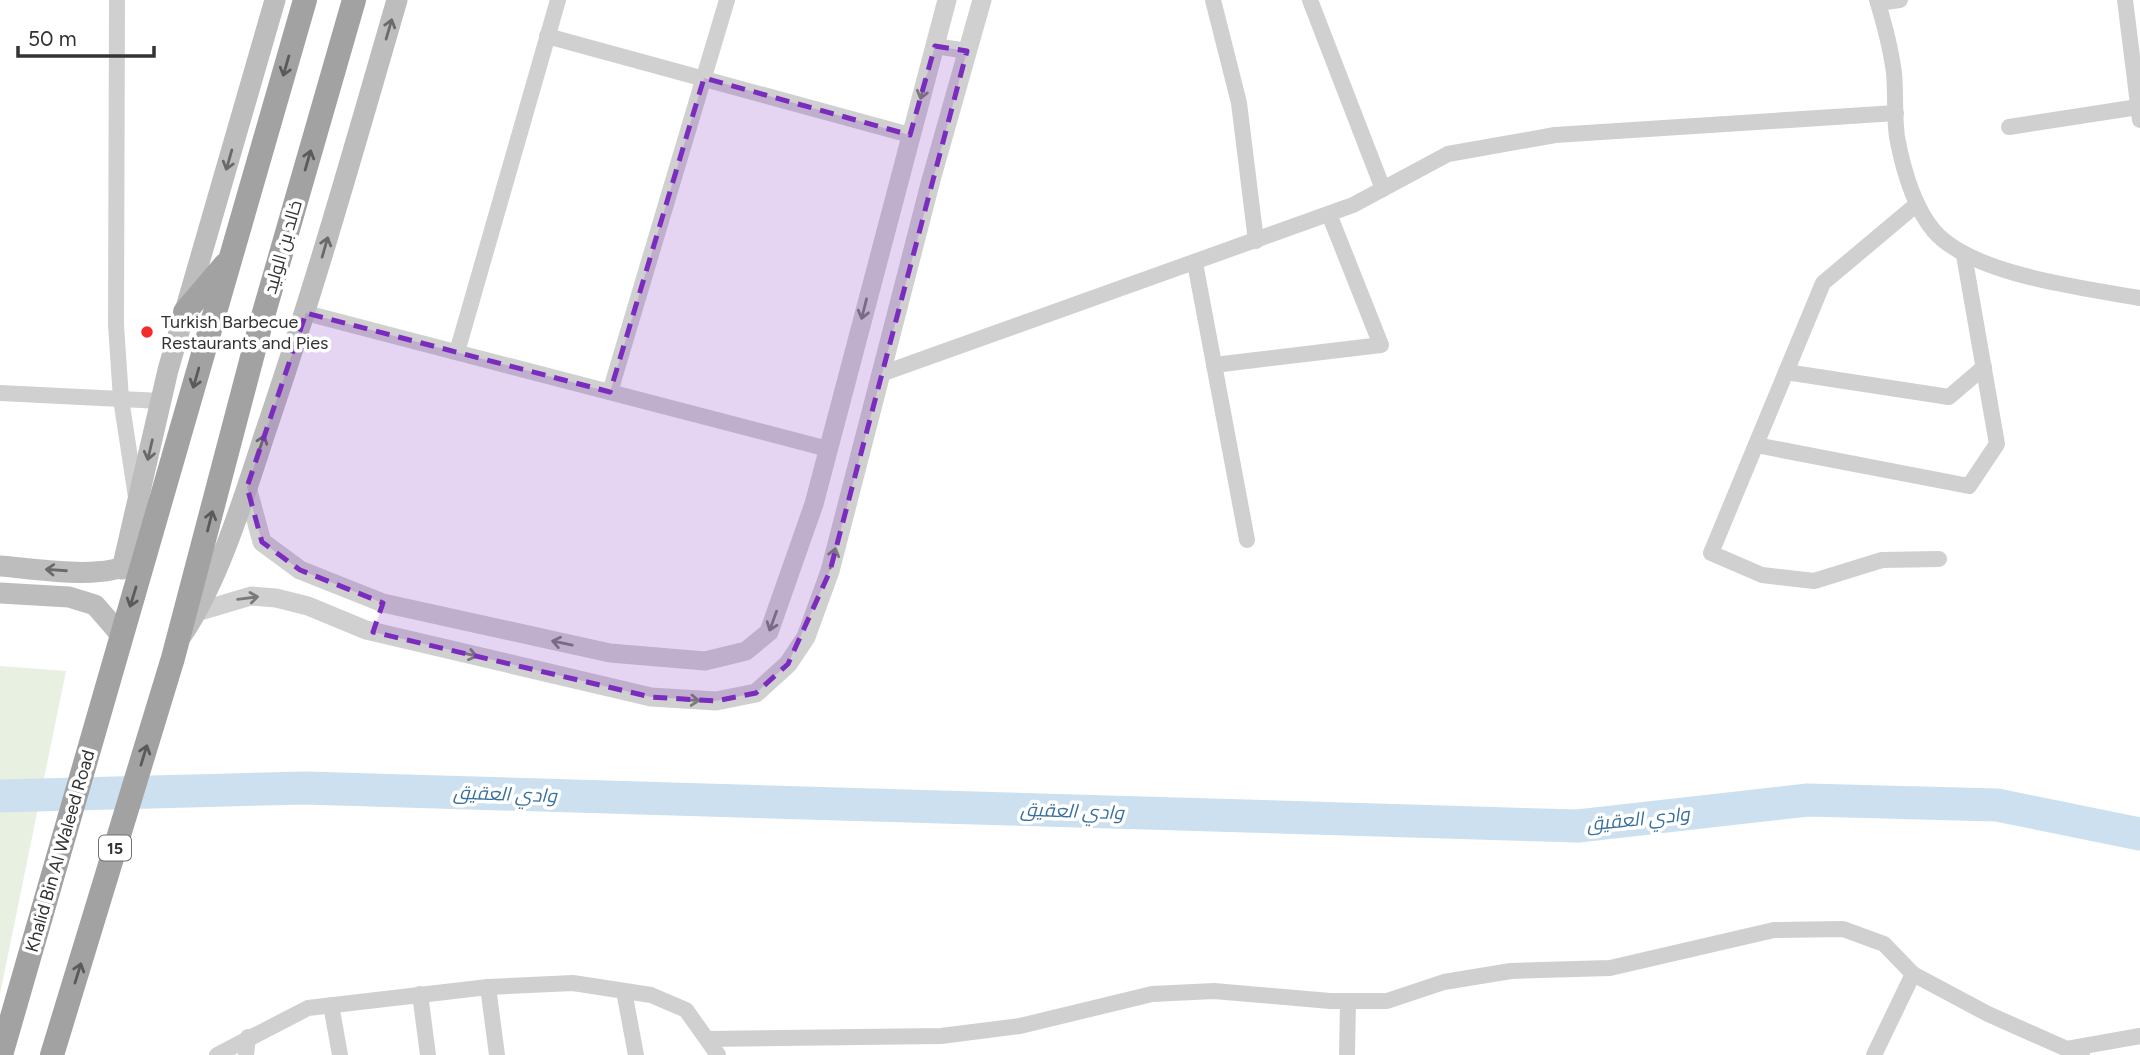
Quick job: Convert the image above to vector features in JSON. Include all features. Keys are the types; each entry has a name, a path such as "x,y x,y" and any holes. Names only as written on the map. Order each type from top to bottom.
{"highway":[{"path":"120,641 304,0"},
{"name":"خالد بن الوليد","path":"55,1047 175,650 190,614 261,323 354,0"},
{"path":"185,312 230,259"},
{"name":"Khalid Bin Al Waleed Road","path":"1,1055 120,641"}],"main road":[{"path":"122,569 161,401 275,0"},
{"path":"190,614 247,487 306,313 397,0"},
{"path":"0,566 93,572 122,569 145,555"},
{"path":"0,593 69,597 95,605 120,641"}],"street":[{"path":"117,0 116,325 121,399 137,507"},
{"path":"457,352 558,0"},
{"path":"610,392 727,0"},
{"path":"247,487 262,542 300,570 383,603 610,653 705,661 746,651 769,632 814,504 947,0"},
{"path":"190,614 251,596 276,597 308,606 373,632 651,697 716,701 756,694 789,664 806,637 830,571 982,0"},
{"path":"1213,0 1239,103 1256,242"},
{"path":"1310,0 1383,189"},
{"path":"1900,0 1878,2 1894,73 1897,136 1917,204 1935,232 1964,255 2047,282 2140,298"},
{"path":"2009,127 2139,114 2125,0"},
{"path":"547,36 910,135"},
{"path":"935,46 967,51"},
{"path":"881,374 1329,214 1448,154 1555,135 1896,113"},
{"path":"1917,204 1823,283 1711,553 1762,575 1814,581 1882,560 1939,559"},
{"path":"1214,365 1381,345 1329,214"},
{"path":"1756,445 1969,486 1997,444 1964,255"},
{"path":"1195,263 1247,540"},
{"path":"306,313 828,449"},
{"path":"1786,372 1949,397 1984,367"},
{"path":"0,393 161,401"},
{"path":"373,632 383,603"},
{"path":"707,1039 941,1036 1020,1026 1152,994 1214,991 1348,1001 1387,1001 1444,982 1511,971 1610,968 1774,930 1843,929 1884,944 1913,974 1988,1014 2075,1052 2140,1036"},
{"path":"1874,1055 1913,974"},
{"path":"217,1055 308,1008 488,987 573,984 651,995 686,1010 718,1055"},
{"path":"488,987 497,1055"},
{"path":"624,991 636,1055"},
{"path":"420,994 428,1055"},
{"path":"1347,1055 1348,1001"},
{"path":"331,1005 340,1055"},
{"path":"246,1055 248,1037"}],"highlighted area":[{"path":"935,46 967,51 830,571 788,664 756,693 716,701 651,697 373,632 383,603 300,570 262,542 247,487 306,313 610,392 704,78 910,135"}],"green space":[{"path":"0,666 66,671 0,994"}],"waterway":[{"name":"وادي العقيق","path":"0,796 305,788 1578,826 1808,800 1997,805 2140,834"}],"place":[{"name":"Turkish Barbecue Restaurants and Pies","path":"147,332"}]}
